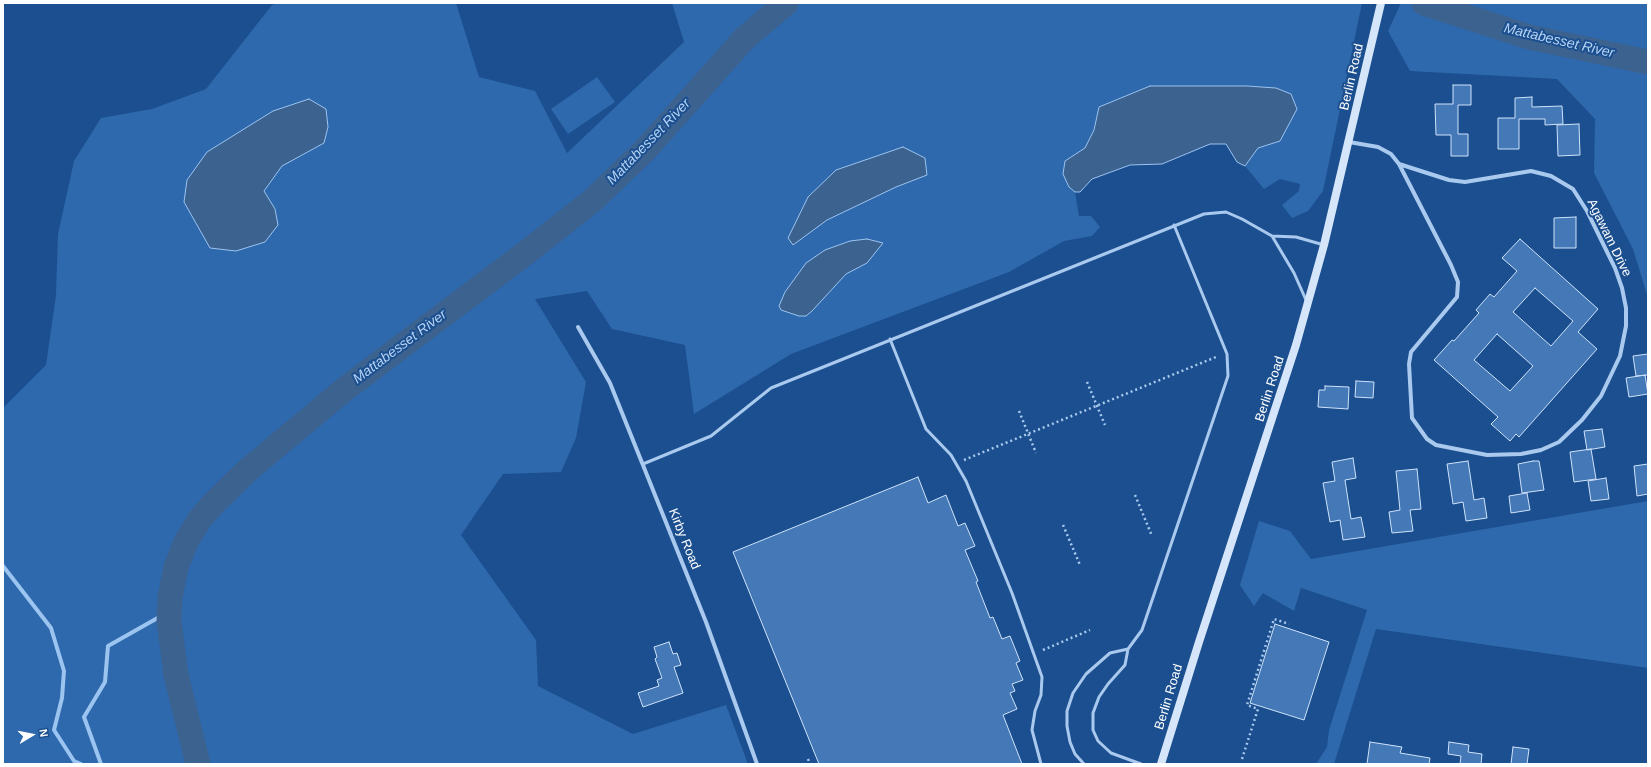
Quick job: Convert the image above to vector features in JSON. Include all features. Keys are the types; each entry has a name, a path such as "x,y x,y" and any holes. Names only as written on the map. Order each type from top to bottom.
{"main road":[{"name":"Berlin Road","path":"1161,764 1198,642 1286,380 1308,304 1349,142 1381,3"}],"street":[{"name":"Agawam Drive","path":"1349,142 1378,147 1391,154 1399,164 1451,265 1458,282 1457,297 1411,352 1409,364 1412,418 1420,430 1436,445 1487,455 1521,454 1541,450 1559,442 1582,420 1601,396 1620,356 1625,334 1626,308 1622,288 1615,268 1587,211 1573,189 1562,181 1540,173 1531,171 1508,173 1465,182 1449,180 1399,164"},
{"name":"Kirby Road","path":"578,327 610,383 706,622 757,764"}],"lane":[{"path":"643,464 711,436 771,388 1204,214 1226,212 1272,236 1296,237 1324,245"},
{"path":"1141,764 1111,753 1098,741 1094,730 1093,713 1099,697 1108,684 1125,665 1128,649 1142,630 1228,376 1227,354 1174,225"},
{"path":"1272,236 1294,273 1308,304"},
{"path":"890,339 926,429 951,455 966,481 1012,593 1042,677 1041,695 1035,711 1032,730 1036,752 1041,764"},
{"path":"1084,764 1075,754 1070,742 1067,726 1067,711 1073,692 1086,674 1110,653 1128,649"}],"path":[{"path":"964,460 1216,357"},
{"path":"1088,382 1105,425"},
{"path":"1019,411 1036,453"},
{"path":"1135,496 1152,536"},
{"path":"1063,525 1080,566"},
{"path":"1242,759 1258,709 1247,705 1274,619 1289,624"},
{"path":"1043,650 1090,630"},
{"path":"808,759 810,764"}],"shaded area":[{"path":"278,3 456,3 479,77 535,91 567,153 684,42 672,3 1362,3 1323,191 1308,211 1292,218 1282,205 1299,191 1300,184 1280,179 1264,189 1245,166 1258,148 1280,141 1276,88 1247,86 1150,86 1099,107 1094,130 1085,148 1065,161 1069,187 1075,192 1079,216 1091,216 1100,227 1092,236 1064,241 1009,272 791,354 694,414 685,345 612,329 587,291 535,299 586,382 576,438 561,472 503,474 461,535 536,640 538,686 633,734 726,705 748,764 3,764 3,408 46,365 56,295 58,234 74,161 101,118 152,109 206,89 272,5"},
{"path":"1401,3 1648,3 1648,298 1633,249 1594,173 1595,119 1557,79 1410,71 1388,31"},
{"path":"597,77 615,102 568,134 551,109"},
{"path":"1150,86 1247,86 1276,88 1291,94 1297,109 1280,141 1258,148 1245,166 1237,162 1226,144 1210,144 1162,164 1130,165 1092,179 1080,192 1075,192 1069,187 1063,174 1065,161 1085,148 1094,130 1099,107"},
{"path":"309,99 326,109 328,127 324,143 282,166 264,191 275,209 278,225 265,242 236,251 210,248 184,202 187,180 207,152 273,111"},
{"path":"903,147 925,158 927,175 896,187 827,220 793,245 788,238 808,197 836,170"},
{"path":"867,239 883,243 867,263 846,274 806,316 799,316 781,310 779,306 785,292 806,263 825,250 850,241"},
{"path":"1648,501 1648,668 1376,629 1334,764 1316,764 1327,747 1329,730 1367,610 1301,588 1294,611 1263,593 1254,606 1240,585 1259,521 1290,531 1311,559"}],"building":[{"path":"1453,85 1471,85 1471,105 1458,105 1458,134 1468,134 1468,156 1451,156 1451,135 1436,135 1435,104 1453,104"},
{"path":"1532,97 1532,107 1562,106 1563,124 1545,125 1545,119 1519,119 1519,149 1498,149 1498,118 1515,118 1515,98"},
{"path":"1579,124 1580,155 1558,156 1557,125"},
{"path":"1576,217 1576,248 1554,248 1554,218"},
{"path":"1520,239 1598,309 1578,332 1597,349 1519,437 1516,434 1510,441 1491,424 1498,417 1434,360 1452,340 1454,341 1479,313 1476,310 1490,294 1494,297 1517,271 1502,258","holes":["1535,288 1573,321 1551,346 1513,312","1497,334 1533,366 1510,391 1474,360"]},
{"path":"1648,354 1648,375 1636,376 1633,356"},
{"path":"1645,375 1648,394 1629,397 1626,378"},
{"path":"1356,381 1374,382 1373,398 1355,397"},
{"path":"1325,386 1349,387 1348,409 1318,407 1319,390 1325,390"},
{"path":"1602,429 1605,447 1587,450 1584,431"},
{"path":"1591,449 1596,479 1574,482 1570,452"},
{"path":"1353,458 1356,478 1345,480 1351,519 1361,517 1365,537 1343,540 1340,520 1330,522 1323,483 1335,481 1332,462"},
{"path":"1468,461 1474,500 1484,498 1487,518 1466,521 1463,502 1453,504 1447,464"},
{"path":"1539,461 1544,490 1522,493 1518,464"},
{"path":"1648,464 1648,494 1637,496 1634,466"},
{"path":"1417,469 1421,509 1410,510 1413,531 1392,533 1389,512 1400,510 1396,471"},
{"path":"918,477 928,503 946,495 958,526 965,523 975,546 965,550 978,581 976,582 990,618 993,617 1002,639 1010,636 1020,661 1016,663 1023,680 1012,684 1015,691 1010,693 1017,709 1003,715 1022,764 819,764 733,552"},
{"path":"1606,478 1609,499 1591,501 1588,481"},
{"path":"1527,493 1530,510 1511,513 1509,496"},
{"path":"1275,624 1329,642 1304,720 1250,703"},
{"path":"669,642 673,654 677,653 681,665 674,667 683,693 643,707 638,693 659,686 657,680 662,678 655,659 657,657 654,647"},
{"path":"1370,742 1402,747 1400,753 1430,758 1429,764 1367,764"},
{"path":"1449,742 1469,745 1468,752 1482,754 1481,764 1460,764 1461,756 1448,754"},
{"path":"1513,747 1529,749 1527,764 1511,764"}],"waterway":[{"name":"Mattabesset River","path":"198,764 176,675 169,621 170,598 176,567 186,542 200,519 249,469 345,389 527,252 593,200 645,150 744,39 786,3"},
{"name":"Mattabesset River","path":"1424,3 1529,37 1648,62"},
{"path":"3,566 51,628 64,671 62,698 54,730 74,761 81,764"},
{"path":"101,764 84,717 105,682 108,646 170,611"}]}
